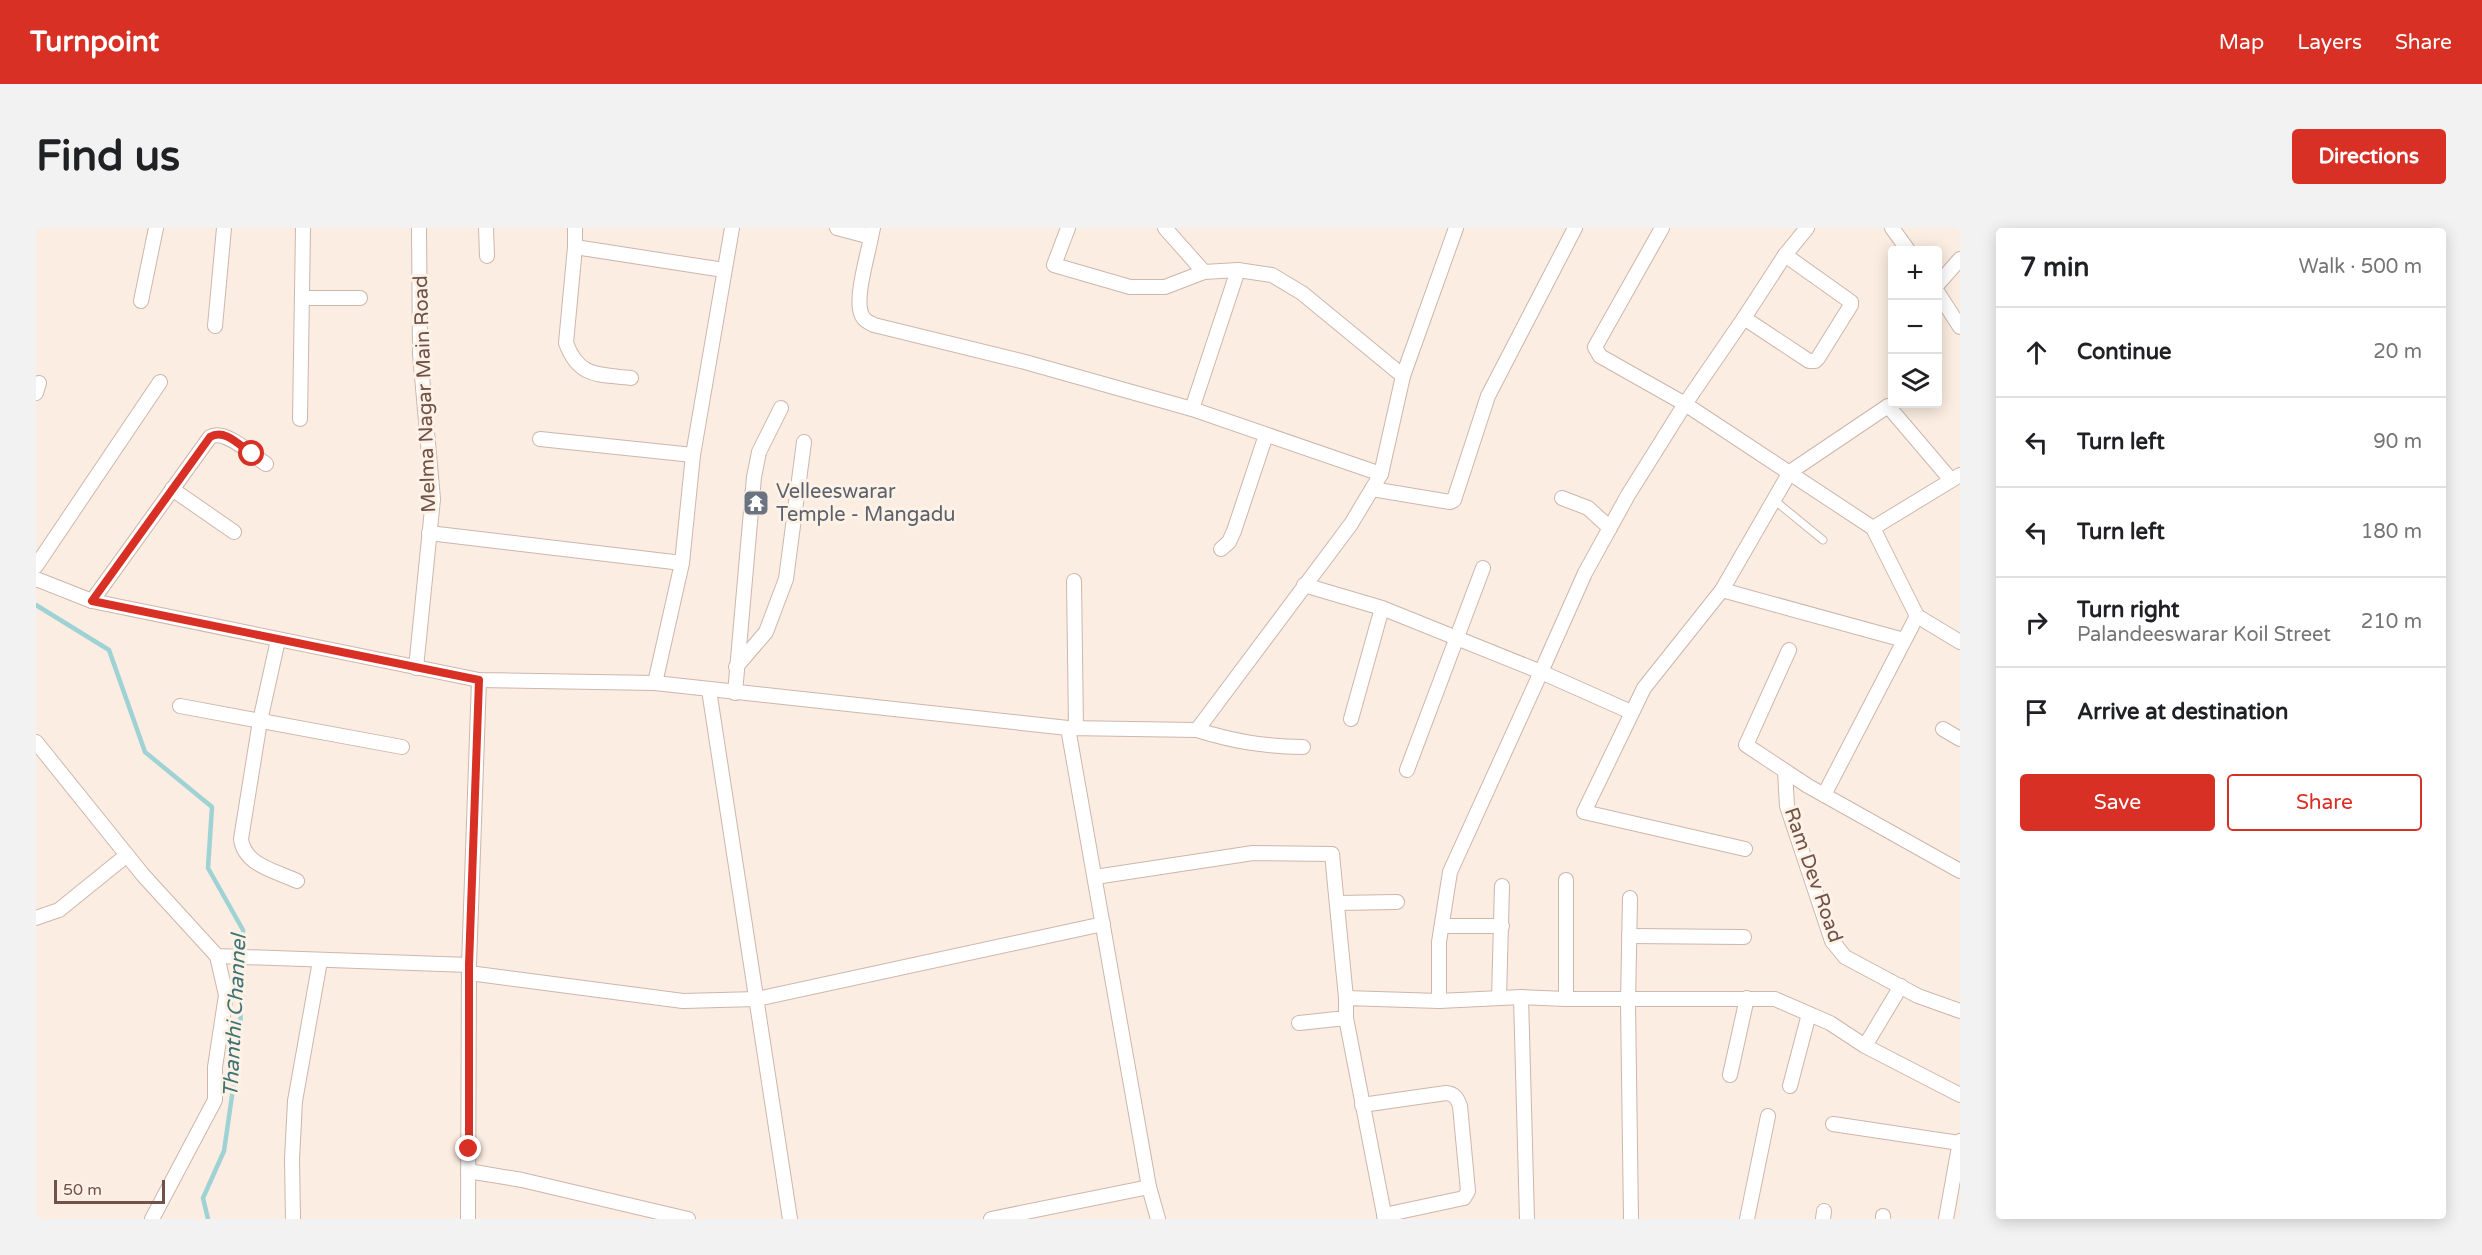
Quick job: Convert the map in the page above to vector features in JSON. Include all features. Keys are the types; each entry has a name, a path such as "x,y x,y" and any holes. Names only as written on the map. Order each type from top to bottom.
{"street":[{"path":"141,301 156,228"},
{"path":"215,326 224,228"},
{"path":"300,418 303,228"},
{"path":"414,228 419,228"},
{"name":"Melma Nagar Main Road","path":"416,668 433,499 420,354 419,228"},
{"path":"486,228 487,256"},
{"path":"574,228 575,247 566,343 571,357 579,368 589,373 631,378"},
{"path":"655,683 682,563 693,455 732,228"},
{"path":"837,228 872,233 859,301 860,312 865,320 874,326 1025,362 1192,409 1381,474"},
{"path":"1068,228 1054,265 1130,287 1165,287 1204,272 1238,270 1272,275 1302,293 1403,376"},
{"path":"1165,228 1204,272"},
{"path":"1197,730 1351,524 1381,474 1403,376 1456,228"},
{"path":"1372,489 1450,502 1454,500 1488,396 1575,228"},
{"path":"1662,228 1595,347 1600,356 1685,404 1873,528 1917,616 1960,642"},
{"path":"1439,1001 1439,942 1450,872 1585,573 1685,404 1785,255 1807,228"},
{"path":"1892,228 1905,246"},
{"path":"575,247 724,270"},
{"path":"1744,318 1809,361 1815,361 1818,358 1851,302 1785,255"},
{"path":"1942,279 1960,259"},
{"path":"1192,409 1238,270"},
{"path":"302,298 360,298"},
{"path":"1942,299 1960,327"},
{"path":"36,567 160,382"},
{"path":"1744,849 1584,812 1644,688 1722,590 1790,472 1888,406 1956,478 1873,528"},
{"path":"735,693 754,477 759,452 781,408"},
{"path":"92,601 210,437 215,434 224,435 266,464"},
{"path":"1221,549 1234,531 1266,435"},
{"path":"540,439 693,455"},
{"path":"736,667 766,632 786,579 804,442"},
{"path":"172,489 234,532"},
{"path":"1562,498 1588,508 1610,528"},
{"path":"429,532 682,563"},
{"path":"1407,770 1455,637 1483,568"},
{"path":"36,579 92,601 479,680 655,683 1072,728 1197,730 1258,746 1303,747"},
{"path":"1074,581 1072,728 1095,877 1149,1187 1158,1219"},
{"path":"1304,585 1382,608 1540,672 1631,712"},
{"path":"1722,590 1904,640"},
{"path":"1351,719 1382,608"},
{"path":"1824,795 1917,616"},
{"path":"278,640 246,799 242,846 254,861 297,881"},
{"path":"1790,650 1746,745 1824,795 1959,869"},
{"path":"468,1219 469,969 479,680"},
{"path":"709,690 790,1219"},
{"path":"180,706 402,747"},
{"path":"1943,729 1960,739"},
{"path":"36,742 127,855 217,957 226,995 215,1067 216,1100 152,1219"},
{"name":"Ram Dev Road","path":"1785,771 1787,806 1832,941 1845,957 1901,986 1960,1011"},
{"path":"1095,877 1253,853 1332,854 1346,1018 1362,1105 1385,1217 1464,1197 1468,1191 1458,1098 1446,1093 1362,1105"},
{"path":"36,918 59,910 127,855"},
{"path":"1566,880 1566,999"},
{"path":"1499,998 1502,886"},
{"path":"1630,898 1628,999 1631,1219"},
{"path":"1336,903 1397,902"},
{"path":"217,957 469,969 683,1001 757,999 1103,924"},
{"path":"1442,926 1502,926"},
{"path":"1629,936 1744,937"},
{"path":"293,1219 292,1159 296,1101 320,961"},
{"path":"1865,1046 1901,986"},
{"path":"1346,998 1439,1001 1521,997 1775,999 1830,1023 1865,1046 1960,1095"},
{"path":"1521,997 1527,1219"},
{"path":"1730,1075 1747,998"},
{"path":"1790,1086 1809,1014"},
{"path":"1299,1023 1346,1018"},
{"path":"1747,1219 1768,1116"},
{"path":"1833,1124 1960,1142 1946,1219"},
{"path":"468,1171 522,1180 688,1219"},
{"path":"998,1218 1149,1187"}],"lane":[{"path":"1774,500 1823,540"}],"waterway":[{"name":"Thanthi Channel","path":"36,605 109,650 145,752 212,807 208,868 243,930 242,1002 236,1068 224,1151 203,1198 208,1219"}],"place":[{"name":"Velleeswarar Temple - Mangadu","path":"756,503"}],"route":[{"path":"252,454 224,435 215,434 210,437 92,601 479,680 469,965 469,1149"}]}
